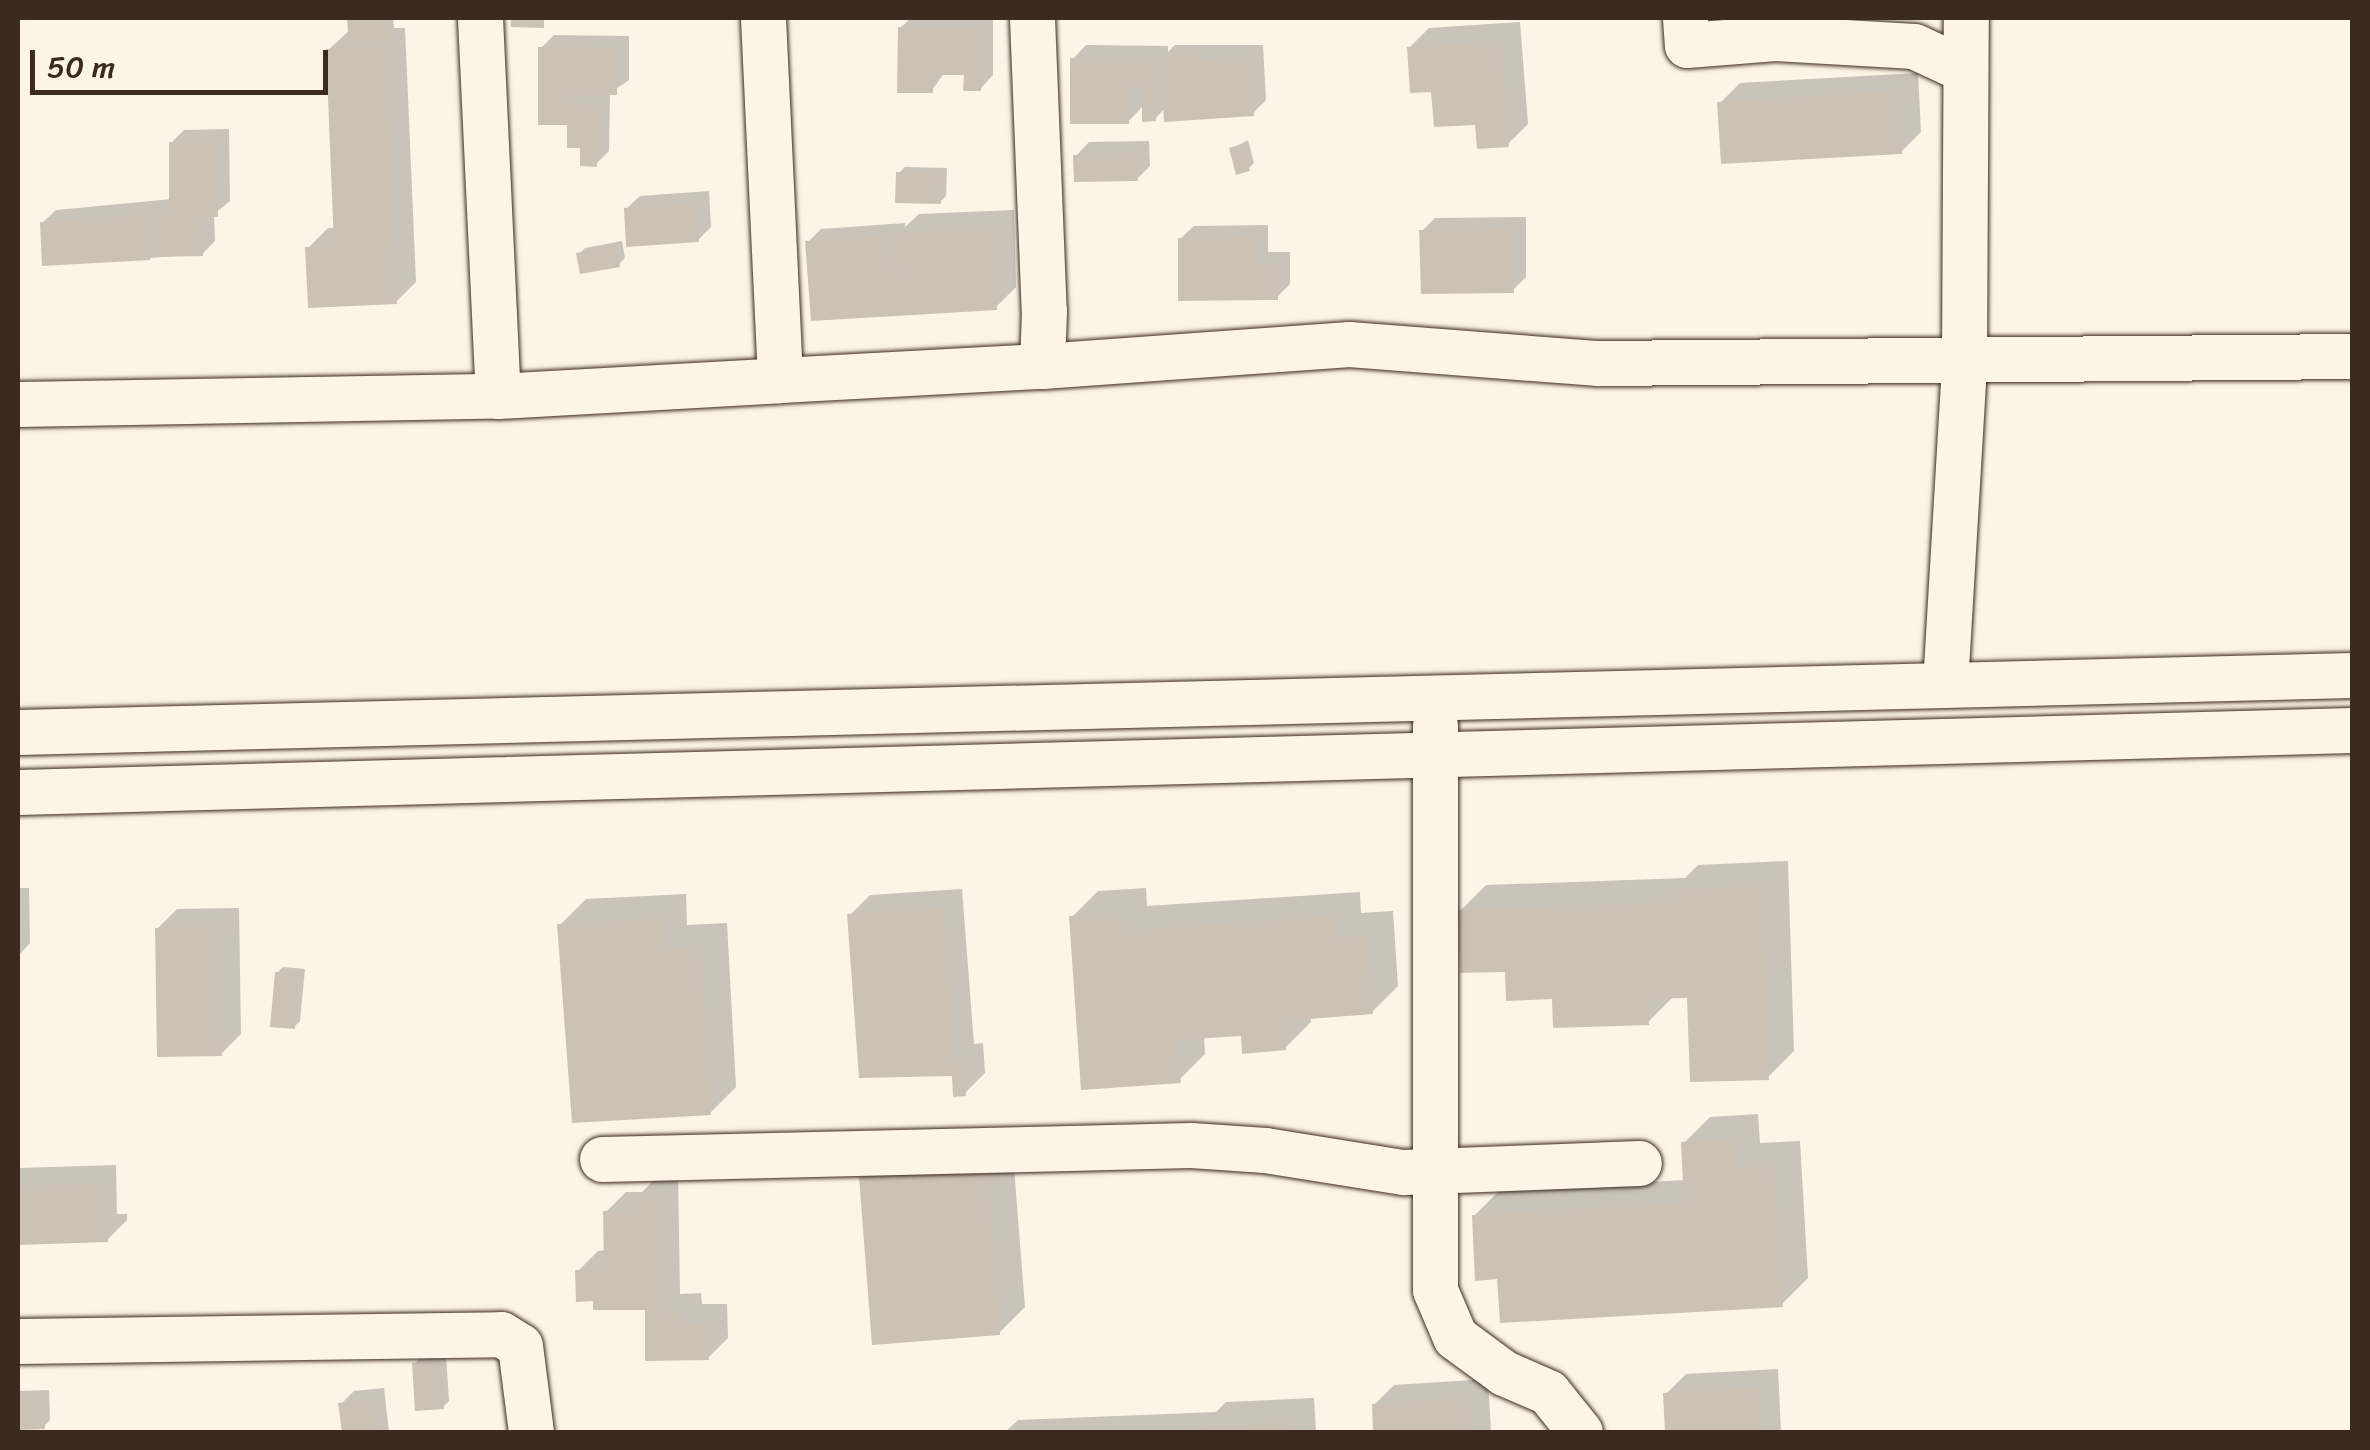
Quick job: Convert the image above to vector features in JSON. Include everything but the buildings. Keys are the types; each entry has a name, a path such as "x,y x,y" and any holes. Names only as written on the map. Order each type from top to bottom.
{"street":[{"path":"480,18 498,396"},
{"path":"763,18 780,380"},
{"path":"1032,18 1044,311 1042,366"},
{"path":"1686,18 1688,45 1775,38 1914,46 1963,69"},
{"path":"1944,685 1964,361 1966,18"},
{"path":"18,404 498,396 1042,366 1349,344 1598,363 2352,356"},
{"path":"18,732 2352,676"},
{"path":"1434,698 1435,1290 1455,1337 1504,1373 1548,1392 1580,1432"},
{"path":"18,792 2352,730"},
{"path":"602,1158 1191,1145 1264,1150 1403,1172 1640,1162"},
{"path":"18,1341 501,1334 520,1346 531,1432"}]}
